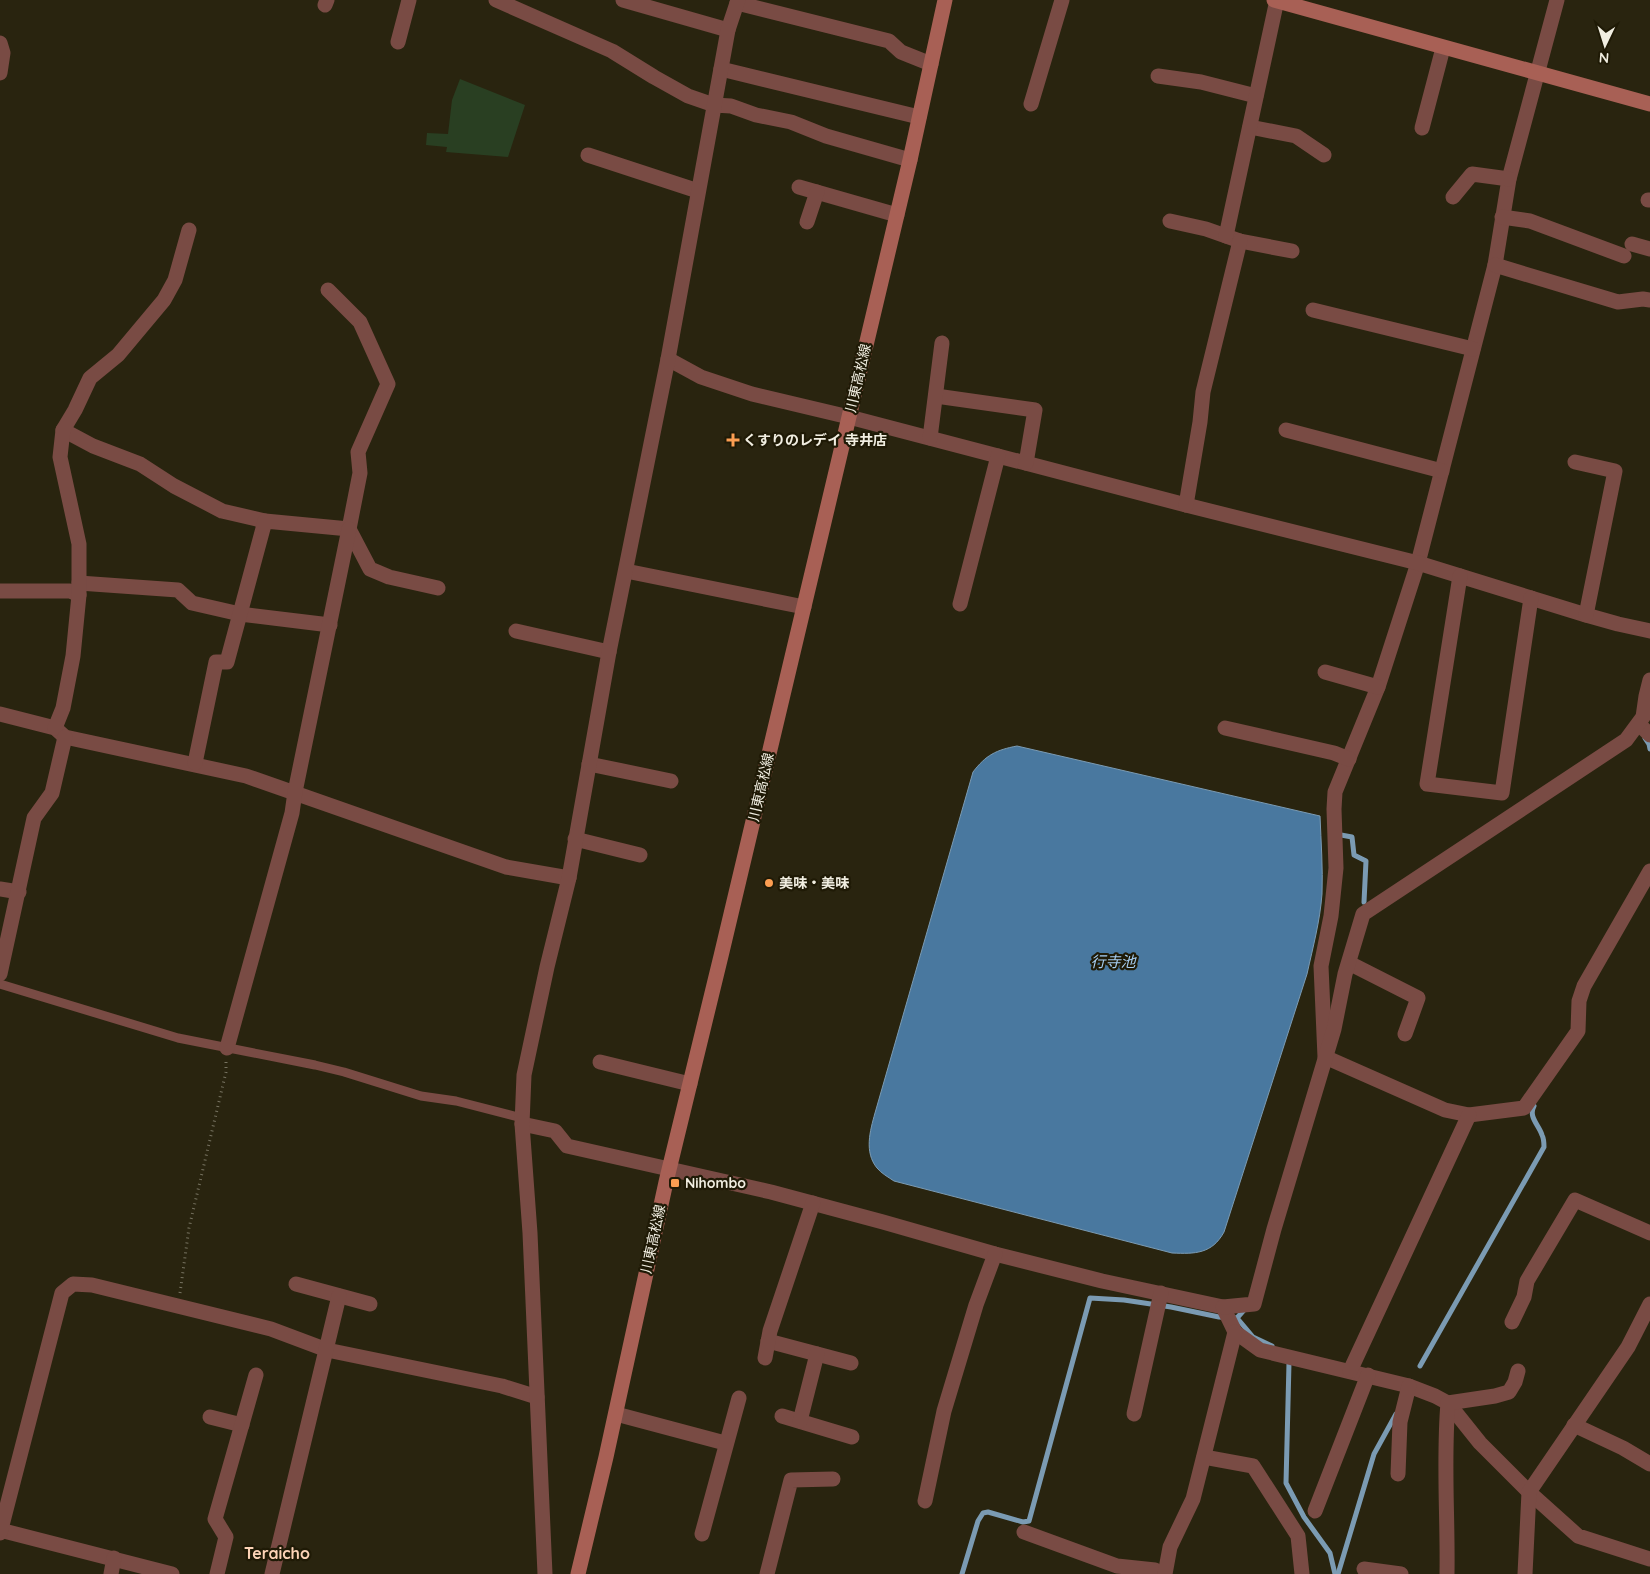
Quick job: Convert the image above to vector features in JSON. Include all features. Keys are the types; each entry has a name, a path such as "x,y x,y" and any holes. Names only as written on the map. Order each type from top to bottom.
{"main road":[{"name":"川東高松線","path":"578,1574 616,1414 668,1170 910,160 944,0"},
{"path":"1276,0 1442,48 1650,104"}],"street":[{"path":"398,42 409,0"},
{"path":"496,0 612,51 680,91 714,106 731,106 756,116 791,122 826,136 910,160"},
{"path":"623,0 728,30"},
{"path":"1031,104 1062,0"},
{"path":"1186,505 1203,392 1233,238 1250,127 1276,0"},
{"path":"1325,1057 1321,966 1331,916 1336,868 1335,792 1378,687 1418,562 1494,265 1509,179 1557,0"},
{"path":"545,1574 530,1234 522,1121 524,1075 547,967 569,878 609,652 668,359 728,30 737,2 889,41 901,52 931,64"},
{"path":"0,43 3,53 0,73"},
{"path":"1422,128 1442,48"},
{"path":"721,69 919,117"},
{"path":"1158,76 1201,82 1256,96"},
{"path":"1250,127 1296,136 1324,156"},
{"path":"588,155 698,190"},
{"path":"1453,197 1472,174 1509,179"},
{"path":"799,187 897,215"},
{"path":"807,222 816,192"},
{"path":"1502,217 1530,222 1628,250 1650,249"},
{"path":"1170,221 1292,251"},
{"path":"0,974 34,818 52,793 63,708 73,656 79,544 60,457 63,430 90,378 118,355 164,300 175,280 189,230"},
{"path":"1494,265 1618,302 1650,300"},
{"path":"227,1048 292,813 360,472 358,452 388,384 360,322 328,290"},
{"path":"1313,310 1473,349"},
{"path":"930,438 942,343"},
{"path":"668,359 702,377 752,394 1418,562 1586,615 1650,631"},
{"path":"936,396 1035,410 1026,463"},
{"path":"63,430 93,446 140,464 174,486 222,511 265,521 349,529"},
{"path":"1286,430 1442,471"},
{"path":"960,604 998,456"},
{"path":"1575,462 1615,472 1586,615"},
{"path":"195,763 216,662 227,662 265,521"},
{"path":"349,529 370,570 389,577 438,588"},
{"path":"626,571 804,607"},
{"path":"1460,576 1427,784 1502,794 1531,598"},
{"path":"0,592 70,591 78,589 178,590 192,603 240,614 330,625"},
{"path":"516,631 609,652"},
{"path":"1325,672 1378,687"},
{"path":"1228,1318 1254,1304 1276,1219 1334,1029 1349,963 1364,914 1626,740 1643,717 1650,680"},
{"path":"0,714 60,732 246,776 506,867 569,878"},
{"path":"1639,724 1650,735"},
{"path":"1226,728 1334,753 1349,759"},
{"path":"589,764 671,781"},
{"path":"575,839 640,855"},
{"path":"1325,1057 1446,1110 1469,1115 1524,1108 1578,1030 1579,1001 1584,986 1650,872"},
{"path":"0,889 19,892"},
{"path":"1349,963 1418,998 1405,1034"},
{"path":"600,1062 690,1084"},
{"path":"1350,1371 1469,1115"},
{"path":"522,1121 555,1131 566,1146 813,1203 995,1254 1102,1281 1160,1301 1228,1318 1260,1350 1368,1375 1409,1386 1435,1396 1448,1403 1480,1443 1529,1492 1578,1536 1650,1559"},
{"path":"1512,1322 1524,1297 1527,1281 1575,1200 1650,1233"},
{"path":"766,1358 770,1331 813,1203"},
{"path":"925,1501 944,1411 976,1305 995,1254"},
{"path":"172,1574 0,1531 62,1293 73,1284 92,1285 271,1329 327,1350 502,1386 537,1397"},
{"path":"296,1284 370,1304"},
{"path":"272,1574 339,1296"},
{"path":"1134,1414 1160,1301"},
{"path":"1525,1574 1529,1492 1628,1347 1650,1304"},
{"path":"1024,1532 1117,1566 1155,1570 1163,1574 1170,1547 1193,1499 1204,1457 1228,1318"},
{"path":"768,1340 851,1363"},
{"path":"800,1421 817,1354"},
{"path":"1448,1403 1509,1392 1518,1371"},
{"path":"218,1574 226,1537 215,1519 256,1375"},
{"path":"1315,1511 1368,1375"},
{"path":"1398,1474 1400,1422 1409,1386"},
{"path":"702,1534 725,1443 739,1398"},
{"path":"1448,1403 1445,1439 1448,1574"},
{"path":"616,1414 725,1443"},
{"path":"782,1416 852,1437"},
{"path":"210,1417 242,1425"},
{"path":"1574,1425 1623,1448 1650,1464"},
{"path":"1204,1457 1253,1466 1298,1536 1302,1574"},
{"path":"767,1574 791,1480 833,1479"},
{"path":"111,1574 114,1558"},
{"path":"1364,1569 1401,1574"}],"lane":[{"path":"0,984 178,1038 315,1065 421,1096 456,1101 522,1121"}],"path":[{"path":"178,1306 191,1219 226,1072 227,1048"}],"green space":[{"path":"460,79 525,105 508,157 446,152 447,147 426,145 427,133 448,134 452,100"}],"water":[{"name":"行寺池","path":"1017,746 1320,816 1322,894 1318,924 1307,974 1224,1232 1214,1245 1208,1249 1195,1253 1172,1253 894,1181 879,1170 873,1162 869,1141 873,1120 973,772 982,761 992,754"}],"waterway":[{"path":"1645,738 1650,749"},
{"path":"1341,835 1352,837 1354,855 1366,861 1364,902"},
{"path":"1420,1366 1544,1147 1541,1131 1532,1114 1534,1106"},
{"path":"962,1574 978,1521 983,1513 988,1512 1023,1522 1029,1521 1090,1298 1124,1300 1219,1317 1237,1318"},
{"path":"1244,1310 1237,1318 1253,1337 1272,1346"},
{"path":"1289,1363 1286,1483 1304,1517 1330,1553 1335,1574"},
{"path":"1338,1574 1374,1454 1396,1414"}],"place":[{"name":"くすりのレデイ 寺井店","path":"733,440"},
{"name":"美味・美味","path":"769,883"},
{"name":"Nihombo","path":"675,1183"}],"district":[{"name":"Teraicho","path":"277,1553"}]}
